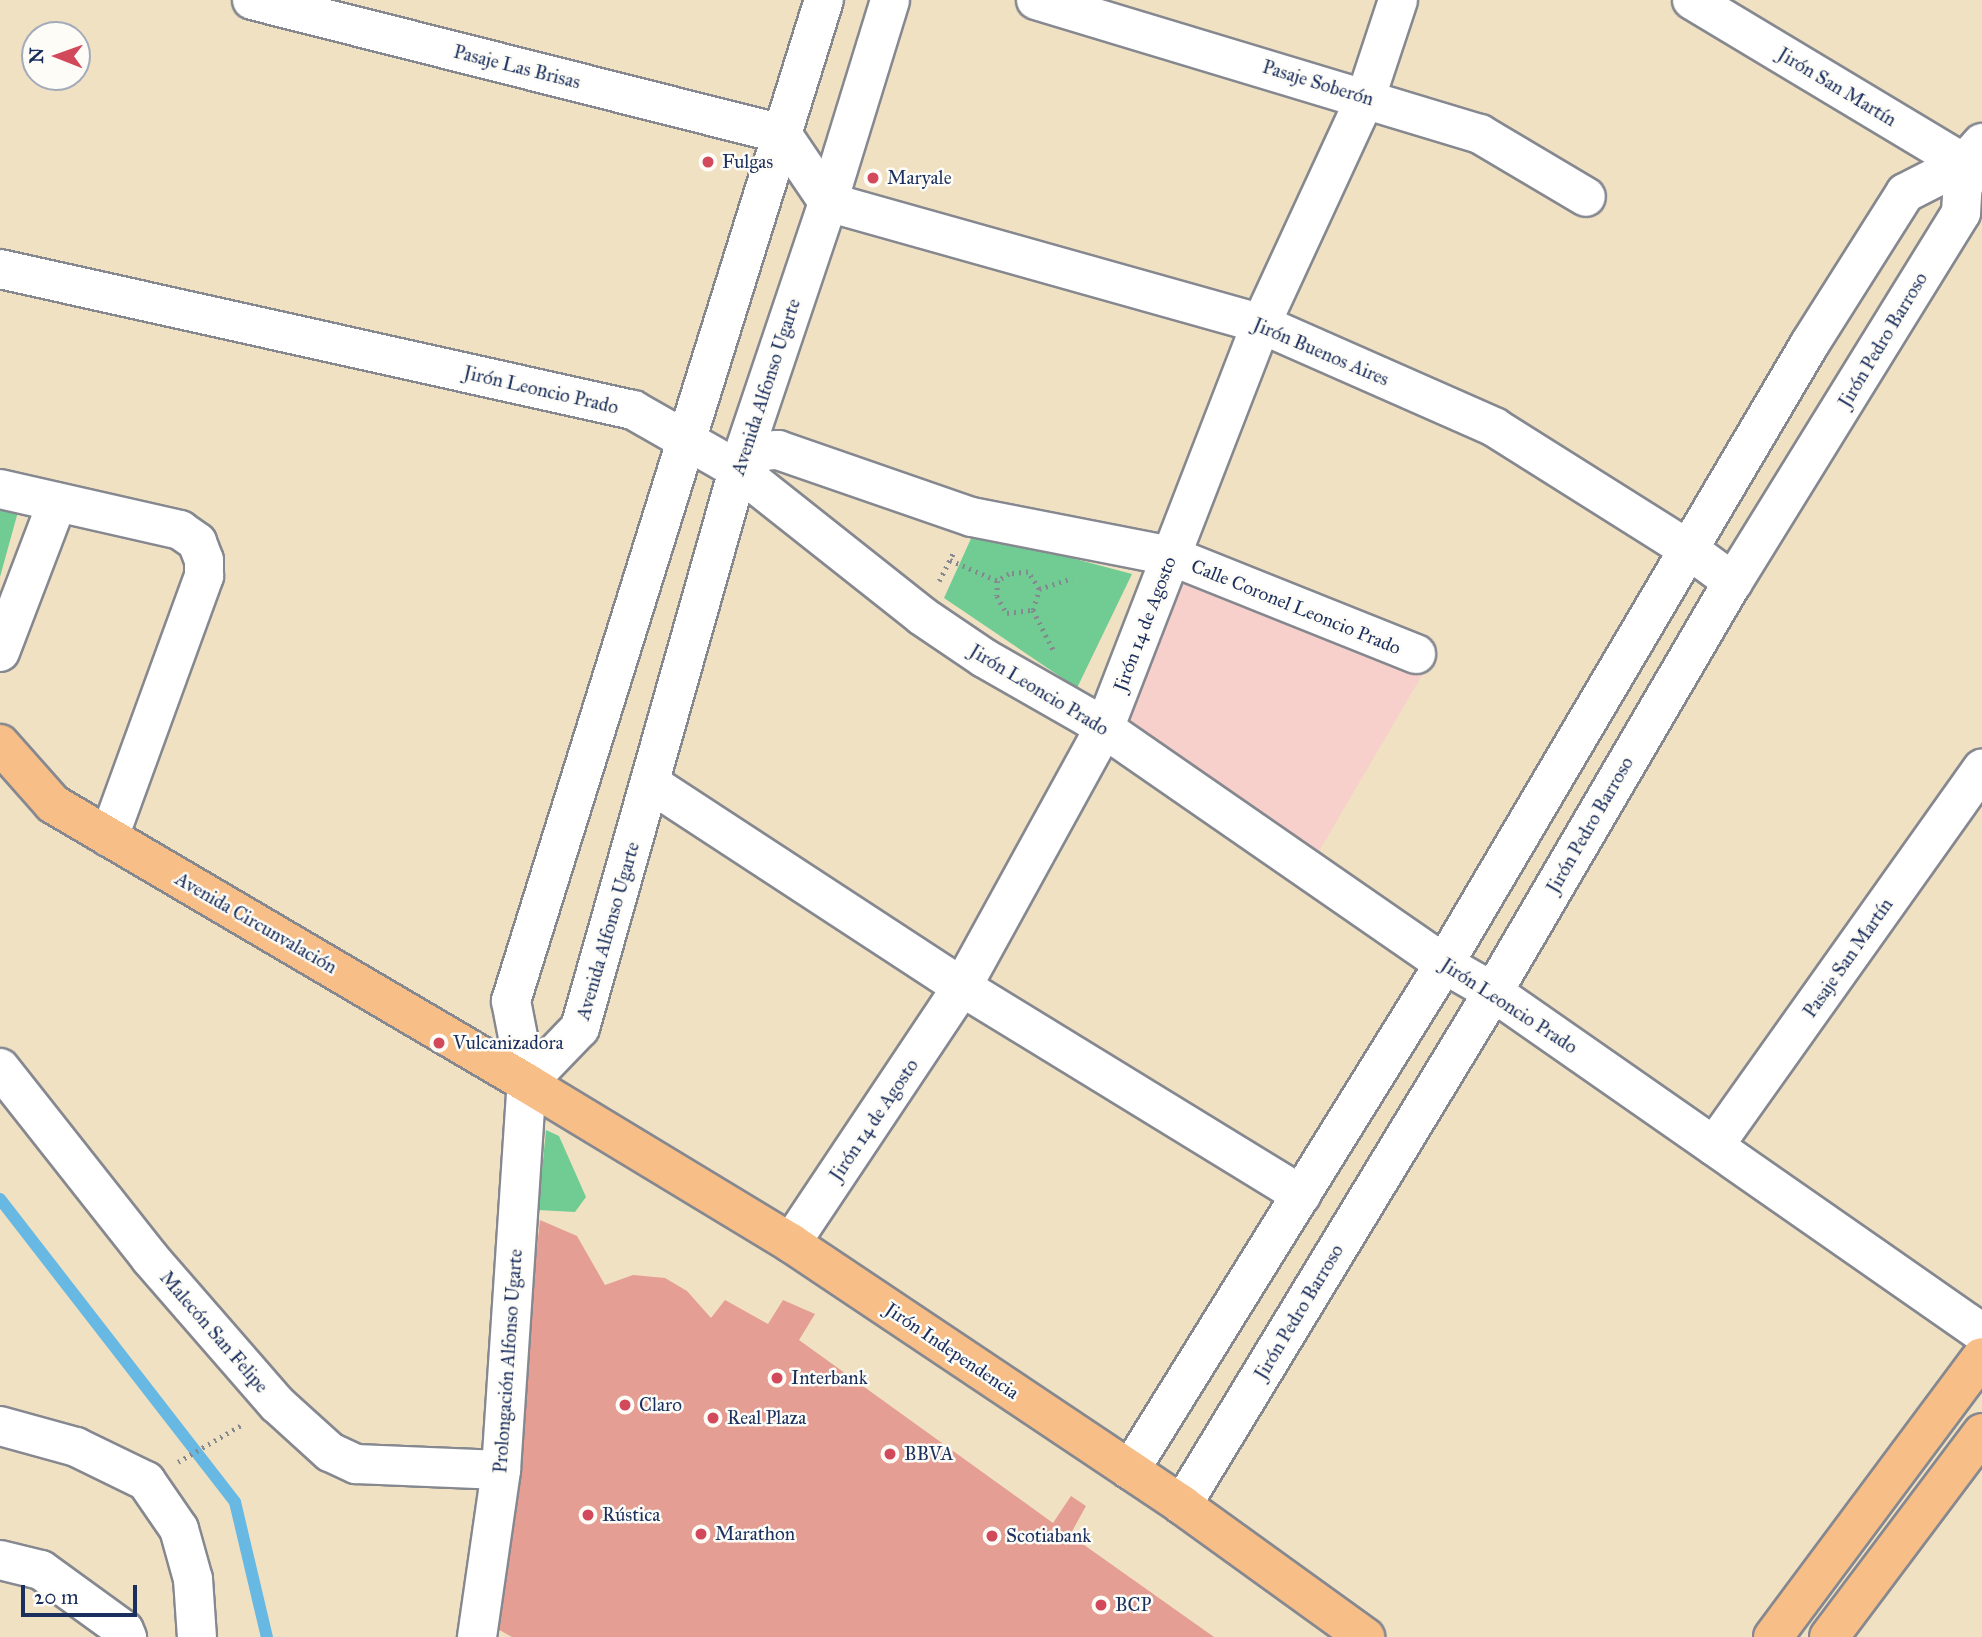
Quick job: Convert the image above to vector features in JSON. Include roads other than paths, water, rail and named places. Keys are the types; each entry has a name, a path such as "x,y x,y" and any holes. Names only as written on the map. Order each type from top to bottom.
{"main road":[{"name":"Avenida Circunvalación","path":"0,744 53,804 527,1083"},
{"name":"Jirón Independencia","path":"527,1083 791,1243 1182,1505 1365,1637"},
{"path":"1773,1637 1982,1357"},
{"path":"1829,1637 1982,1433"}],"street":[{"name":"Pasaje Las Brisas","path":"252,0 782,134"},
{"path":"527,1083 512,1001 824,0"},
{"name":"Avenida Alfonso Ugarte","path":"527,1083 580,1028 738,470 828,202 890,0"},
{"name":"Pasaje Soberón","path":"1036,0 1366,97 1480,134 1586,197"},
{"name":"Jirón 14 de Agosto","path":"791,1243 962,987 1104,729 1261,324 1366,97 1398,0"},
{"name":"Jirón San Martín","path":"1692,0 1976,160"},
{"path":"782,134 828,202"},
{"path":"1130,1470 1444,964 1809,345 1905,193 1976,160"},
{"name":"Jirón Pedro Barroso","path":"1182,1505 1493,992 1733,582 1961,213 1976,160"},
{"name":"Jirón Buenos Aires","path":"828,202 1261,324 1494,427 1688,549 1733,582"},
{"name":"Jirón Leoncio Prado","path":"0,269 633,410 738,470 922,616 984,658 1104,729 1444,964 1493,992 1982,1333"},
{"name":"Calle Coronel Leoncio Prado","path":"738,470 762,450 778,450 972,517 1171,556 1416,654"},
{"path":"0,489 180,530 197,542 204,560 204,576 109,837"},
{"path":"0,652 57,503"},
{"name":"Pasaje San Martín","path":"1714,1146 1982,769"},
{"path":"650,783 962,987 1301,1195"},
{"name":"Malecón San Felipe","path":"0,1068 150,1258 276,1404 330,1452 356,1464 501,1471"},
{"name":"Prolongación Alfonso Ugarte","path":"477,1637 501,1471 527,1083"},
{"path":"0,1426 76,1447 146,1481 180,1529 193,1579 197,1637"},
{"path":"0,1560 41,1570 124,1630 127,1637"}],"waterway":[{"path":"0,1199 235,1502 267,1637"}],"place":[{"name":"Fulgas","path":"708,162"},
{"name":"Maryale","path":"873,178"},
{"name":"Vulcanizadora","path":"439,1043"},
{"name":"Interbank","path":"777,1378"},
{"name":"Claro","path":"625,1405"},
{"name":"Real Plaza","path":"713,1418"},
{"name":"BBVA","path":"890,1454"},
{"name":"Rústica","path":"588,1515"},
{"name":"Marathon","path":"701,1534"},
{"name":"Scotiabank","path":"992,1536"},
{"name":"BCP","path":"1101,1605"}]}
